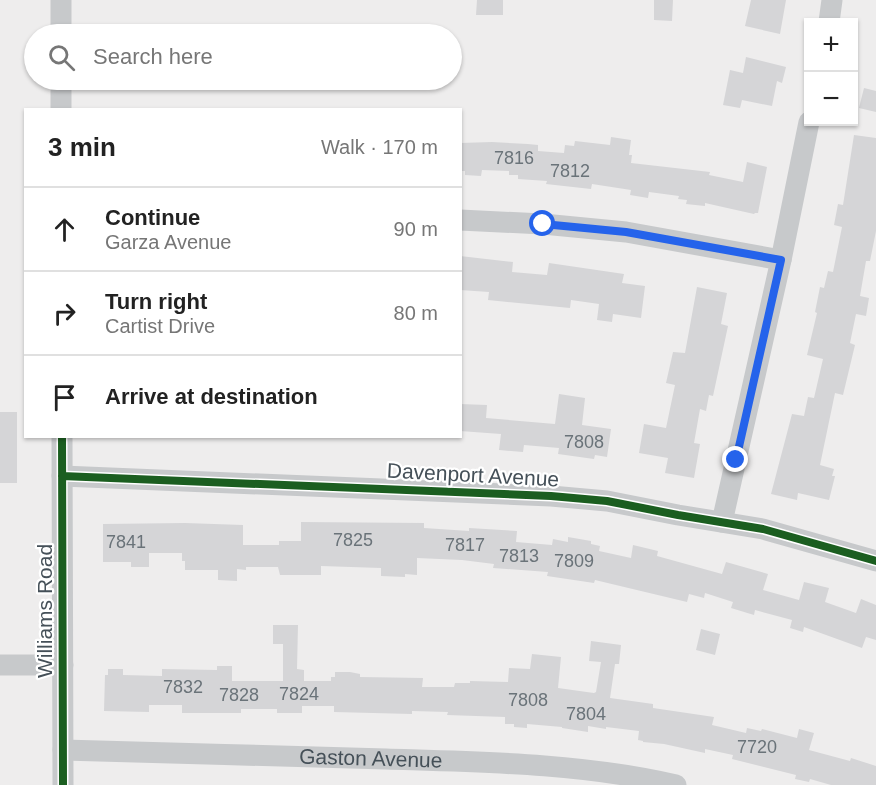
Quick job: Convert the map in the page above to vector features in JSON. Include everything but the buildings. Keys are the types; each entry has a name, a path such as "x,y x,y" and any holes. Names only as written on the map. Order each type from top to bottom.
{"street":[{"path":"61,0 61,24"},
{"path":"830,18 832,0"},
{"path":"61,90 61,108"},
{"path":"722,522 781,260 808,126"},
{"path":"462,220 543,224 626,232 781,260"},
{"name":"Williams Road","path":"62,438 63,785"},
{"name":"Davenport Avenue","path":"62,476 551,496 608,501 764,529 876,561"},
{"path":"0,665 63,665"},
{"name":"Gaston Avenue","path":"63,750 551,766 676,785"}],"cycle path":[{"path":"62,438 63,785"},
{"path":"62,476 551,496 607,501 763,529 876,561"}],"route":[{"path":"543,224 626,232 781,260 736,460"}]}
